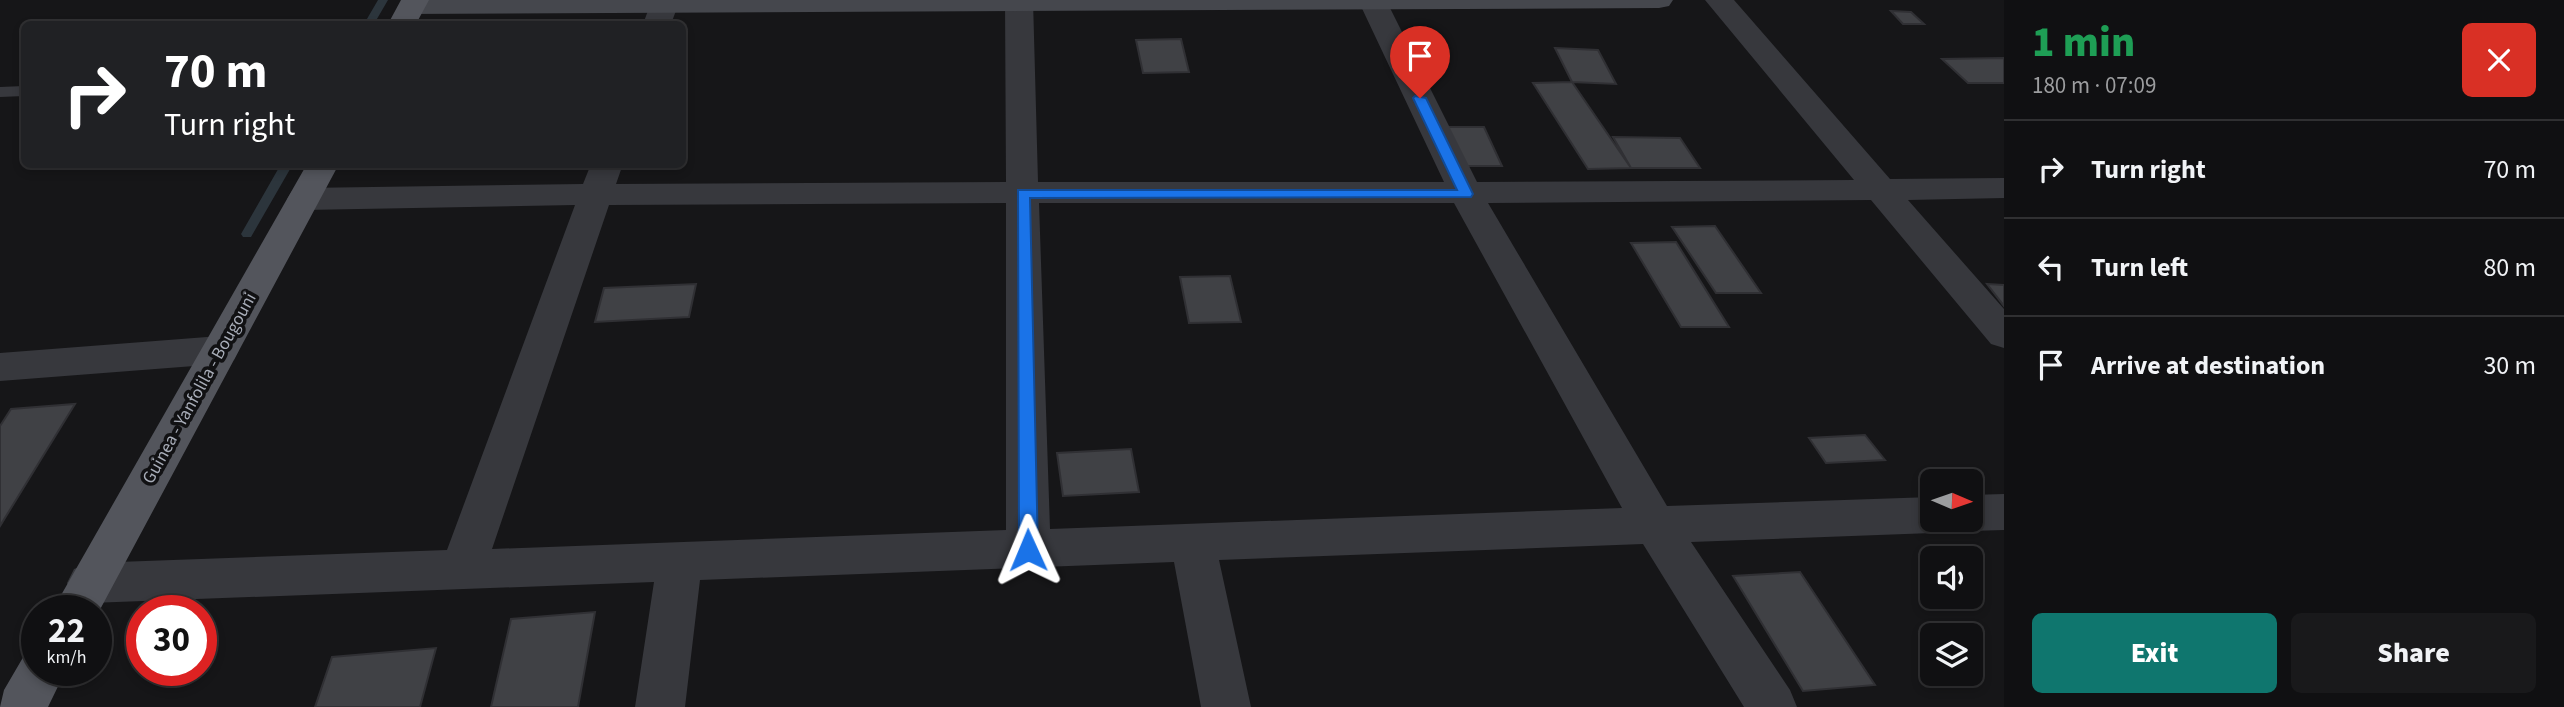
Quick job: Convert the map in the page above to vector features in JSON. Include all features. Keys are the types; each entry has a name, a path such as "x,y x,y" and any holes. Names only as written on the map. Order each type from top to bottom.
{"main road":[{"name":"Guinea - Yanfolila - Bougouni","path":"83,595 321,168"},
{"path":"22,707 34,686"}],"street":[{"path":"410,11 662,10 1019,2 1659,0"},
{"path":"1719,0 2004,334"},
{"path":"1373,1 1466,194 1654,524 1772,707"},
{"path":"1019,2 1028,550"},
{"path":"304,199 603,178 1023,193 1466,194 2004,188"},
{"path":"463,568 603,178"},
{"path":"0,367 220,350"},
{"path":"1983,513 2004,512"},
{"path":"108,595 463,568 1028,550 1920,515"},
{"path":"1193,544 1226,707"},
{"path":"660,707 680,561"}],"lane":[{"path":"0,92 21,91"}],"building":[{"path":"1891,11 1911,12 1924,24 1903,24"},
{"path":"1181,39 1189,72 1143,73 1136,40"},
{"path":"1555,48 1598,50 1616,84 1572,82"},
{"path":"2004,58 2004,83 1968,83 1942,59"},
{"path":"1572,82 1631,168 1588,169 1533,83"},
{"path":"1440,127 1484,127 1502,166 1457,166"},
{"path":"1613,137 1680,138 1700,168 1631,168"},
{"path":"1715,226 1761,293 1716,293 1672,227"},
{"path":"1676,242 1729,327 1681,327 1631,243"},
{"path":"1230,276 1241,322 1189,323 1180,277"},
{"path":"696,284 689,317 595,322 604,288"},
{"path":"1987,284 2004,285 2004,306"},
{"path":"75,404 0,526 0,426 11,409"},
{"path":"1865,435 1885,460 1826,463 1809,438"},
{"path":"1131,449 1139,492 1063,496 1057,453"},
{"path":"1800,572 1875,685 1803,691 1733,576"},
{"path":"595,612 578,707 491,707 511,619"},
{"path":"436,648 420,707 315,707 332,657"}],"waterway":[{"path":"371,21 383,0"},
{"path":"247,234 285,168"}],"route":[{"path":"1028,550 1023,193 1466,194 1420,98"}]}
